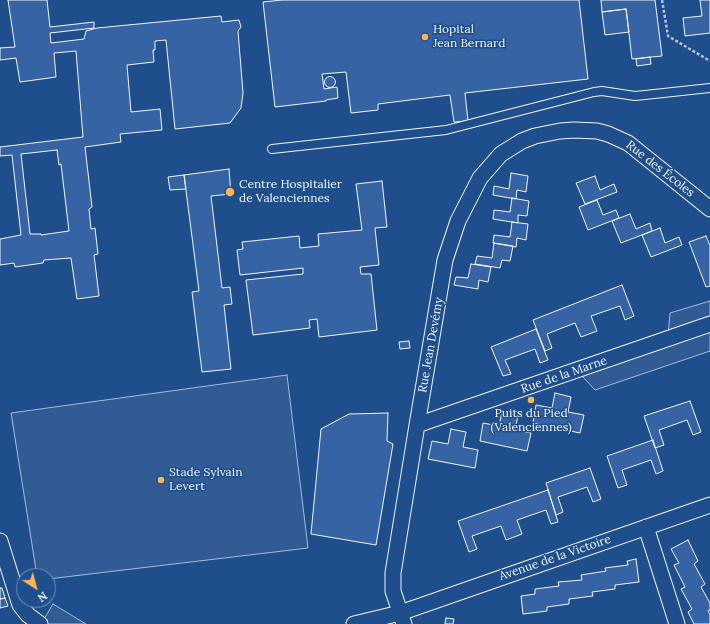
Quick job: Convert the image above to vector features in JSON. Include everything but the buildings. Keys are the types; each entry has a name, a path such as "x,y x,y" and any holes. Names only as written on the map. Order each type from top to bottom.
{"street":[{"name":"Rue des Écoles","path":"560,131 597,131 619,138 637,149 710,209"},
{"name":"Rue Jean Devémy","path":"402,618 393,591 393,573 445,260 452,236 480,178 501,154 522,141 535,136 560,131"},
{"name":"Rue de la Marne","path":"417,426 710,324"},
{"name":"Avenue de la Victoire","path":"354,624 402,618 646,526 710,505"},
{"path":"646,526 677,624"},
{"path":"0,541 20,605 28,615 40,624"}],"lane":[{"path":"272,149 446,130 594,92 602,91 635,96 710,88"}],"path":[{"path":"662,0 668,36 710,61"}],"shaded area":[{"path":"710,301 710,351 595,390 582,376 667,347 670,313"},
{"name":"Stade Sylvain Levert","path":"287,375 308,548 56,578 56,568 36,568 11,413"},
{"path":"56,606 86,624 41,624 51,608 56,608"}],"place":[{"name":"Hopital Jean Bernard","path":"425,37"},
{"name":"Centre Hospitalier de Valenciennes","path":"230,192"},
{"name":"Puits du Pied (Valenciennes)","path":"531,400"},
{"name":"Stade Sylvain Levert","path":"161,480"}]}
